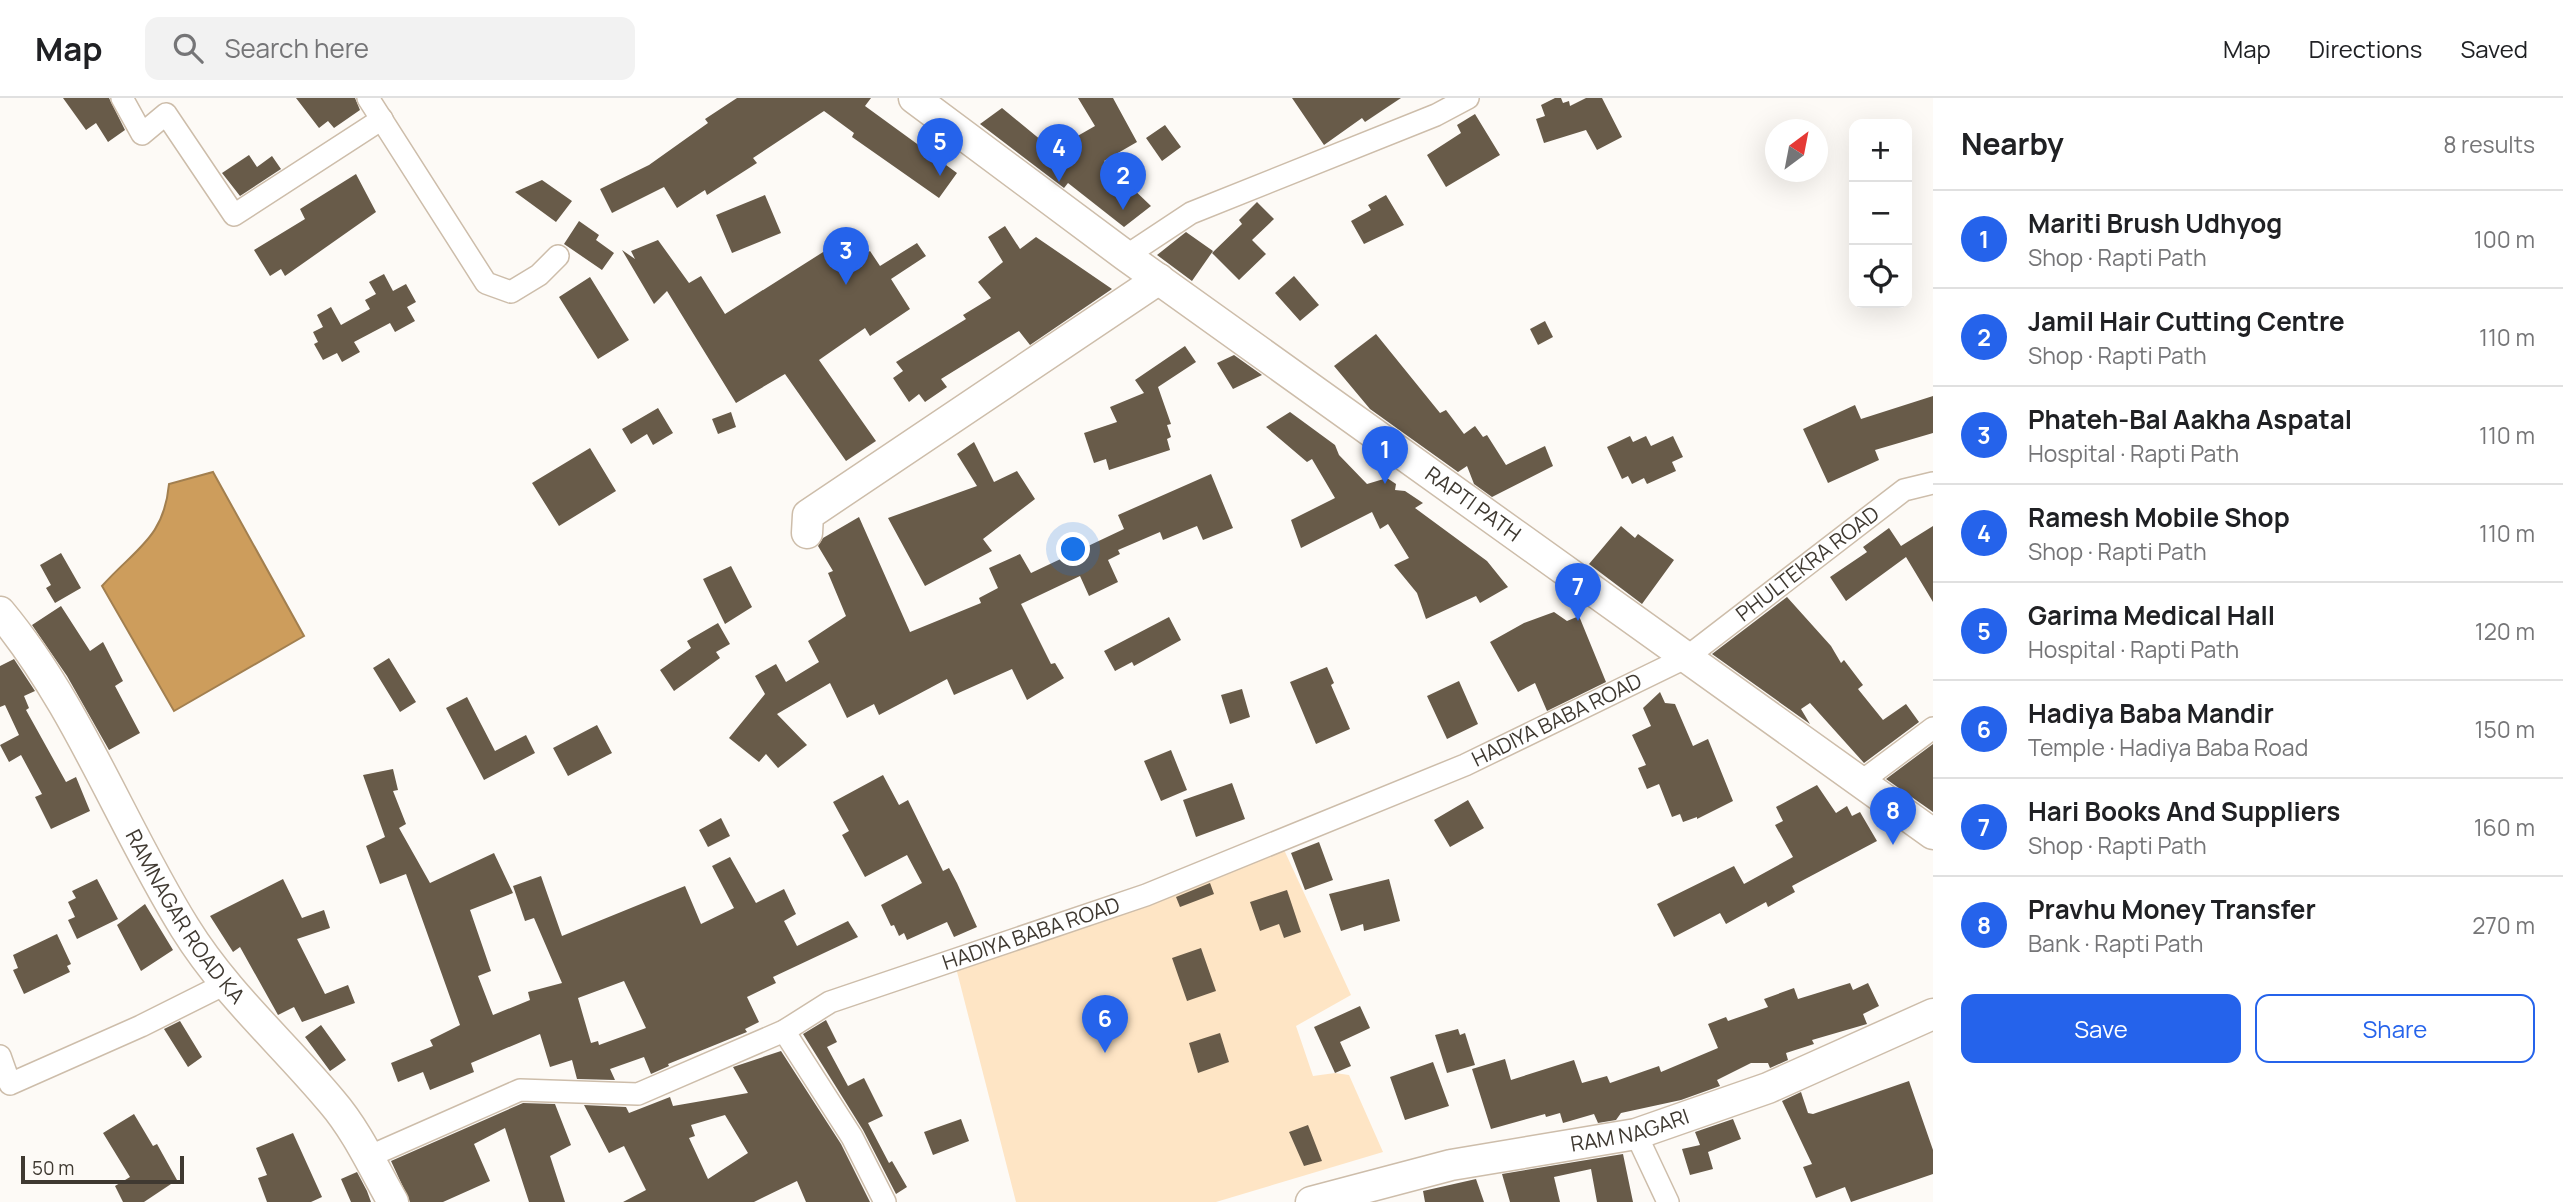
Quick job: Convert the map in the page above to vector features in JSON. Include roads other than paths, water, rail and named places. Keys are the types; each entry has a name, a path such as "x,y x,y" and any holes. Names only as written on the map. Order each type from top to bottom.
{"main road":[{"name":"RAPTI PATH","path":"914,98 1126,256 1933,834"},
{"path":"807,533 808,515 1159,279"},
{"name":"RAMNAGAR ROAD KA","path":"0,612 21,638 105,780 184,928 223,985 334,1104 393,1202"},
{"name":"RAM NAGARI","path":"1311,1202 1451,1165 1636,1134 1768,1088 1933,1014"}],"street":[{"path":"122,98 142,134 166,114 234,215 382,119"},
{"path":"368,98 486,283 511,292 539,275 558,256"},
{"path":"1126,256 1191,213 1436,115 1468,98"},
{"name":"PHULTEKRA ROAD","path":"1687,657 1904,490 1933,483"},
{"name":"HADIYA BABA ROAD","path":"368,1157 520,1090 638,1094 784,1031 830,1002 1146,895 1465,765 1687,657"},
{"path":"1861,781 1933,729"},
{"path":"0,1056 5,1086 141,1026 223,985"},
{"path":"784,1031 852,1136 885,1202"},
{"path":"1636,1134 1668,1202"}],"place":[{"name":"Garima Medical Hall","path":"940,176"},
{"name":"Ramesh Mobile Shop","path":"1059,182"},
{"name":"Jamil Hair Cutting Centre","path":"1123,210"},
{"name":"Phateh-Bal Aakha Aspatal","path":"846,285"},
{"name":"Mariti Brush Udhyog","path":"1385,484"},
{"name":"Hari Books And Suppliers","path":"1578,621"},
{"name":"Pravhu Money Transfer","path":"1893,845"},
{"name":"Hadiya Baba Mandir","path":"1105,1053"}]}
